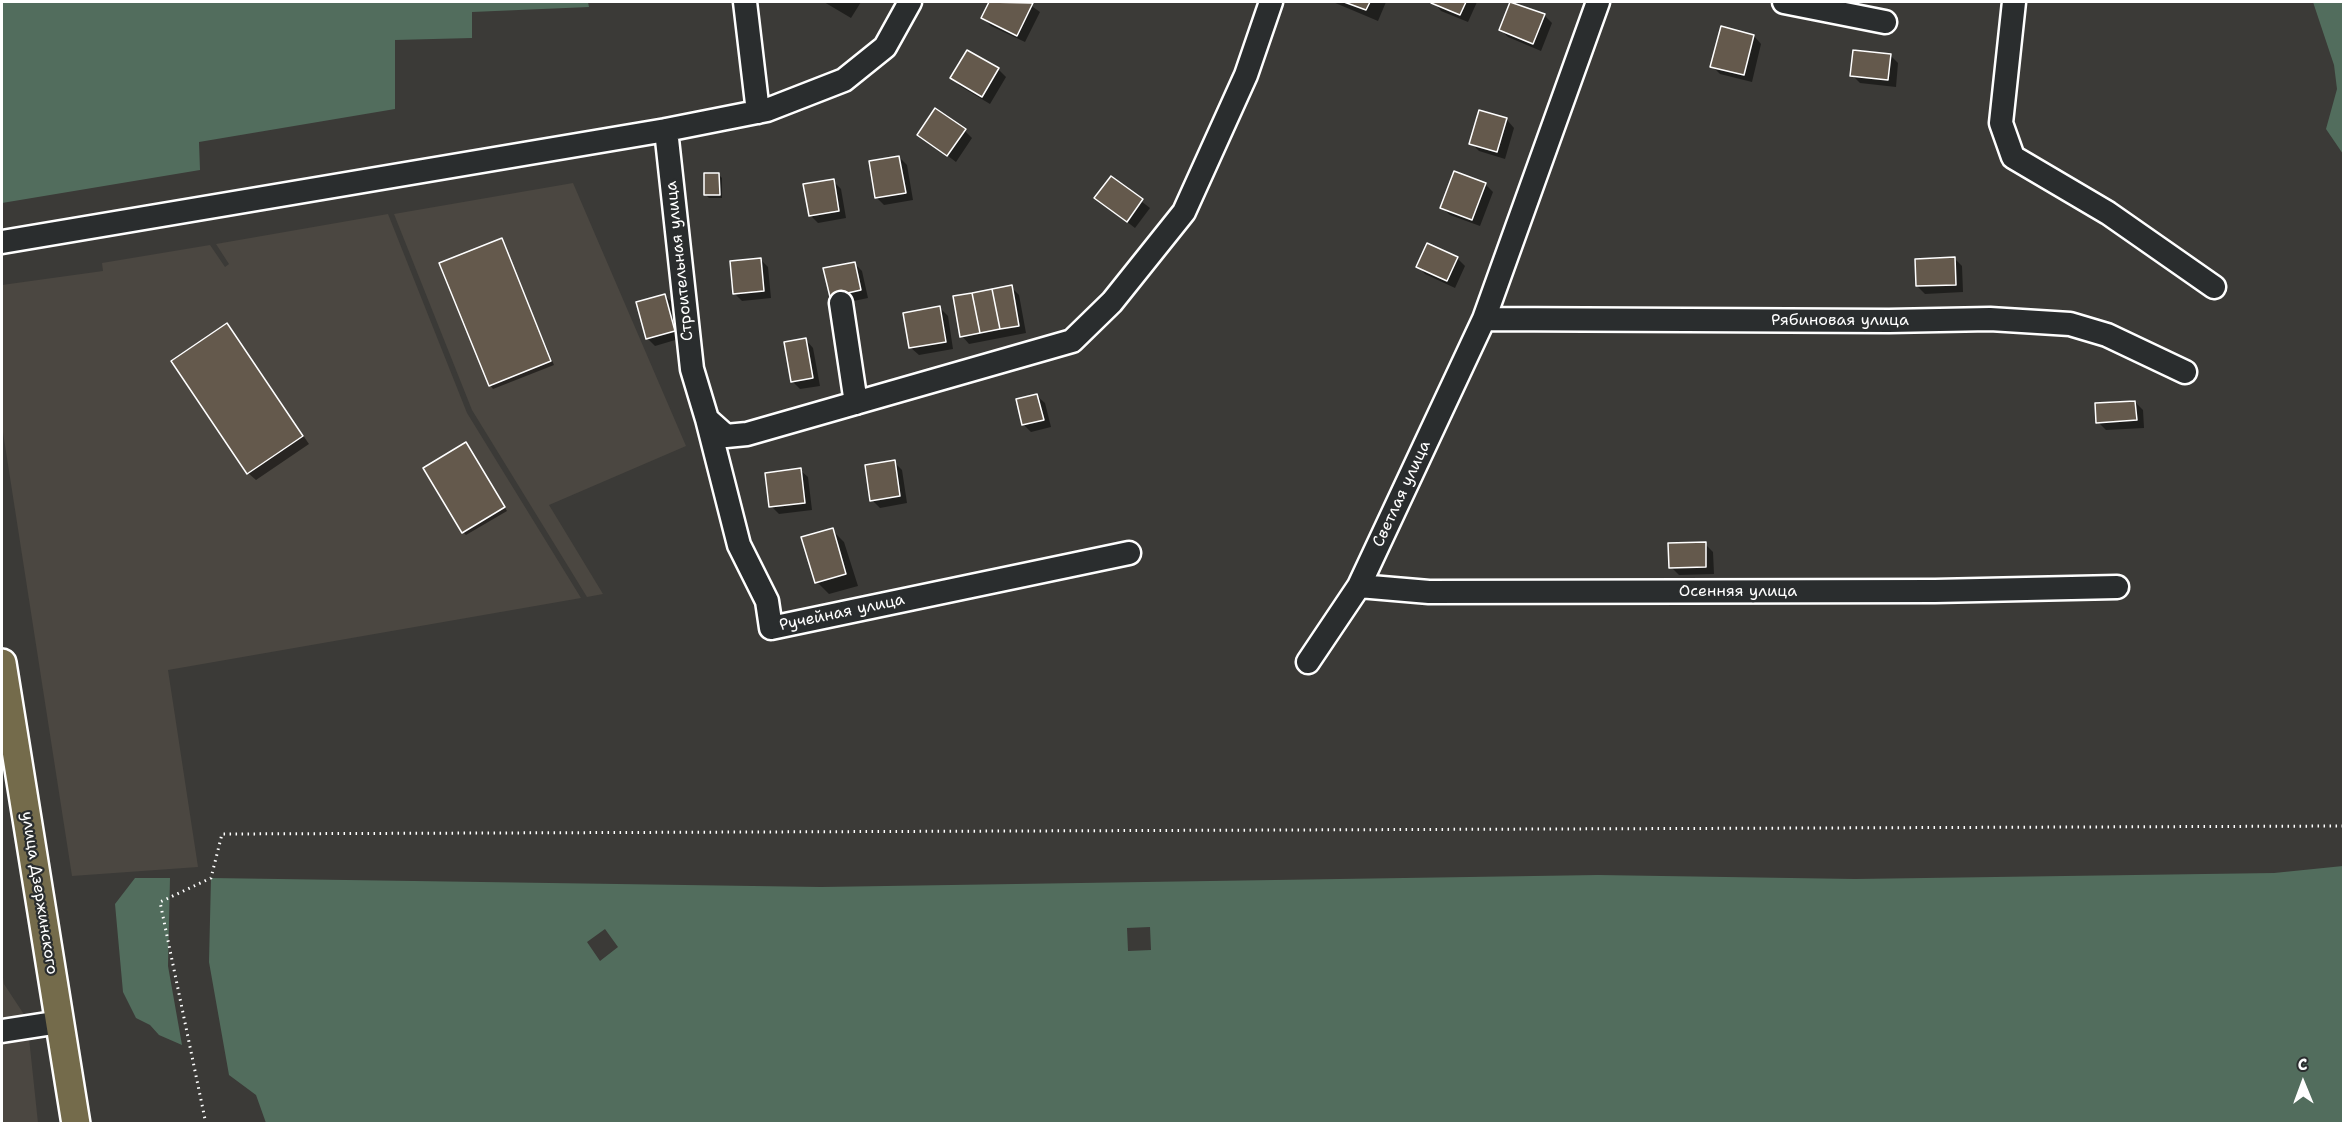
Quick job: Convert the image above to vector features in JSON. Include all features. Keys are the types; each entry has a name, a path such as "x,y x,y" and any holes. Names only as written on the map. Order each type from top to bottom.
{"main road":[{"name":"улица Дзержинского","path":"2,663 76,1124"}],"street":[{"path":"745,2 758,112"},
{"path":"2,242 666,130 758,112 844,80 885,47 910,2"},
{"path":"707,419 726,436 747,434 1072,341 1112,302 1184,212 1246,75 1271,2"},
{"name":"Светлая улица","path":"1308,662 1359,586 1484,319 1598,2"},
{"path":"1784,2 1885,22"},
{"path":"2014,2 2001,123 2013,157 2108,213 2214,287"},
{"name":"Строительная улица","path":"666,130 692,369 707,419"},
{"path":"841,303 856,403"},
{"name":"Рябиновая улица","path":"1484,319 1865,321 1990,319 2070,324 2107,335 2185,372"},
{"name":"Ручейная улица","path":"707,419 739,545 767,601 771,628 1129,553"},
{"name":"Осенняя улица","path":"1359,586 1430,592 1935,591 2117,587"},
{"path":"2,1031 60,1022"}],"path":[{"path":"206,1124 160,902 211,878 222,834 2343,826"}],"shaded area":[{"path":"573,183 686,446 549,505 603,594 587,597 472,410 394,214"},
{"path":"388,214 467,413 581,598 168,670 198,867 72,876 2,426 2,285 103,271 102,263 210,245 225,267 229,264 216,244"},
{"path":"2,971 4,984 27,1019 38,1123 2,1123"}],"green space":[{"path":"2,2 588,2 589,7 472,12 472,38 395,40 395,109 199,142 200,170 2,203"},
{"path":"2313,2 2343,2 2343,154 2326,129 2337,89 2334,65"},
{"path":"2343,866 2343,1124 266,1123 256,1095 229,1075 209,962 211,878 821,887 1598,875 1855,879 2274,873","holes":["1150,927 1151,950 1128,951 1127,928","605,929 618,947 600,961 587,942"]},
{"path":"135,878 170,878 168,966 182,1045 159,1035 150,1025 136,1018 123,992 115,904"}],"building":[{"path":"989,2 1033,3 1017,36 981,18"},
{"path":"1344,2 1370,2 1366,10"},
{"path":"1432,2 1466,2 1460,15"},
{"path":"1510,2 1545,14 1533,44 1499,30"},
{"path":"1721,26 1754,35 1744,75 1710,67"},
{"path":"967,50 999,68 982,97 950,78"},
{"path":"1853,50 1891,54 1888,80 1850,76"},
{"path":"935,108 966,129 947,156 917,135"},
{"path":"1479,110 1507,118 1497,152 1469,144"},
{"path":"899,156 906,193 875,198 869,161"},
{"path":"1454,171 1486,183 1472,220 1440,208"},
{"path":"704,173 719,173 720,195 704,195"},
{"path":"1111,176 1143,199 1127,222 1094,198"},
{"path":"834,179 839,211 809,216 803,184"},
{"path":"502,238 551,361 489,386 439,263"},
{"path":"1427,243 1458,257 1447,281 1416,267"},
{"path":"1955,257 1956,285 1916,286 1915,259"},
{"path":"761,258 764,291 733,294 730,261"},
{"path":"855,262 861,290 830,297 823,268"},
{"path":"1012,285 1019,326 1000,329 992,289"},
{"path":"992,289 1000,329 980,333 972,293"},
{"path":"972,293 980,333 960,337 953,296"},
{"path":"665,294 675,331 646,339 636,302"},
{"path":"940,306 946,342 909,348 903,313"},
{"path":"227,323 303,436 247,474 171,361"},
{"path":"806,338 813,378 791,382 784,342"},
{"path":"1037,394 1044,420 1022,425 1016,399"},
{"path":"2135,401 2137,420 2096,423 2095,403"},
{"path":"466,442 505,507 462,533 423,468"},
{"path":"895,460 900,496 870,501 865,465"},
{"path":"801,468 805,503 769,507 765,473"},
{"path":"833,528 846,574 815,583 801,537"},
{"path":"1706,542 1706,567 1669,568 1668,543"}]}
